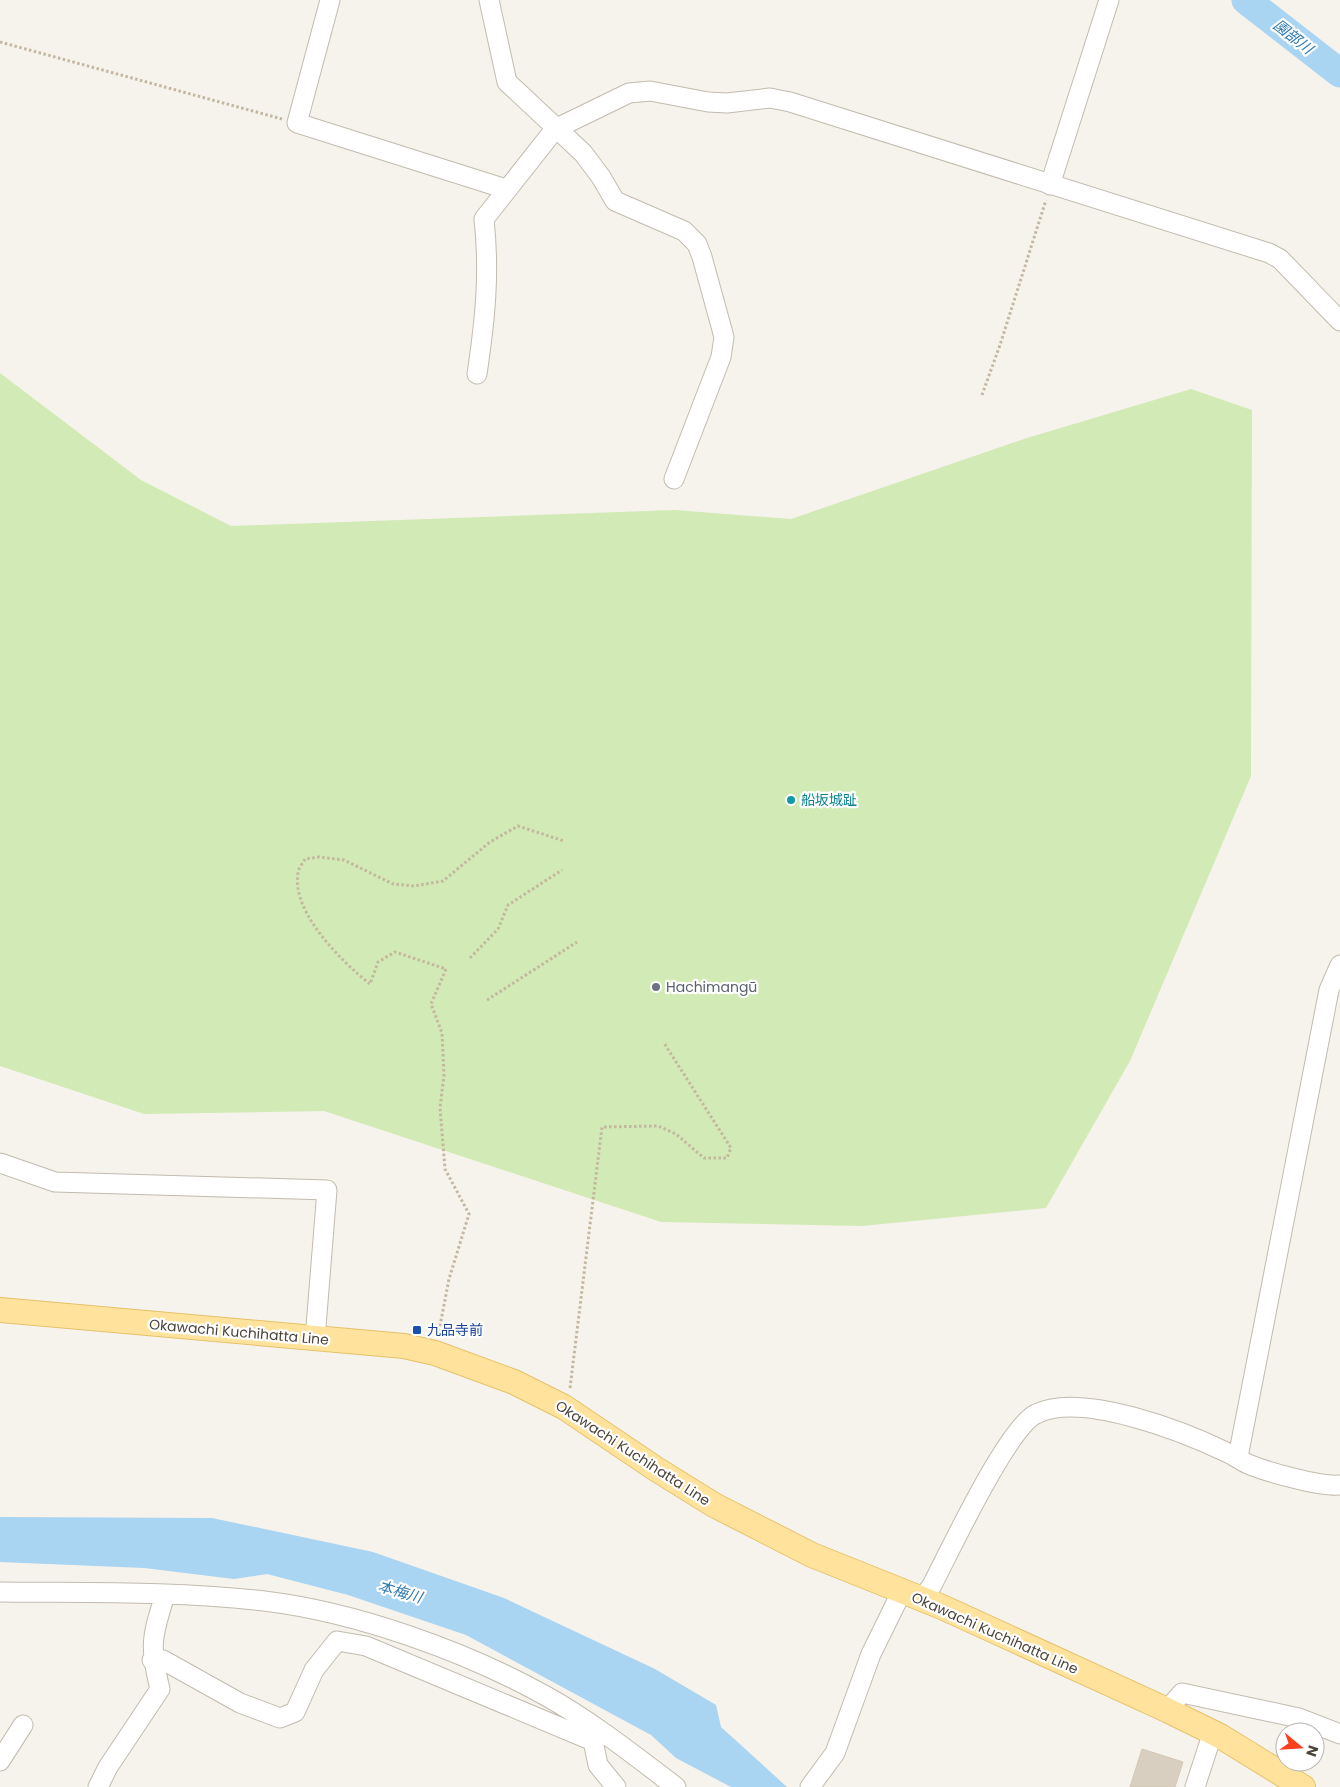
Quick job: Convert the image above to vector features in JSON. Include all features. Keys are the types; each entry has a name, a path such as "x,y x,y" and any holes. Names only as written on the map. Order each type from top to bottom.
{"main road":[{"name":"Okawachi Kuchihatta Line","path":"0,1310 404,1346 435,1353 514,1382 564,1406 656,1470 714,1505 812,1555 911,1595 1213,1732 1303,1787"}],"street":[{"path":"330,0 297,123 506,189"},
{"path":"489,0 507,82 555,129 583,153 601,177 615,202 684,231 697,244 724,337 721,357 674,479"},
{"path":"1050,185 1109,0"},
{"path":"477,374 486,319 489,260 484,219 555,129 611,100 636,92 650,91 708,102 727,103 770,98 790,102 1269,253 1280,260 1340,321"},
{"path":"1238,1457 1330,990 1340,965"},
{"path":"0,1163 55,1182 327,1190 315,1339"},
{"path":"810,1787 836,1754 871,1654 911,1595 932,1588 976,1500 1020,1426 1036,1414 1059,1407 1086,1408 1135,1419 1192,1436 1247,1463 1303,1480 1340,1485"},
{"path":"0,1592 166,1595 265,1602 334,1614 408,1637 480,1664 538,1692 599,1738 676,1787"},
{"path":"98,1787 108,1767 160,1689 152,1660 152,1634 166,1595"},
{"path":"152,1660 163,1660 240,1703 280,1718 295,1712 314,1670 338,1641 366,1646 599,1738"},
{"path":"1166,1710 1182,1694 1299,1718 1340,1734"},
{"path":"0,1761 22,1725"},
{"path":"1195,1787 1213,1732"},
{"path":"599,1738 598,1766 616,1787"}],"path":[{"path":"0,42 297,123"},
{"path":"982,395 1000,345 1050,185"},
{"path":"435,1353 449,1279 469,1214 444,1169 440,1108 444,1075 442,1033 431,1004 446,969 396,952 378,962 370,984 349,968 323,940 300,897 298,872 305,859 319,856 344,860 393,884 414,886 443,881 490,842 518,826 564,841"},
{"path":"470,958 498,928 508,905 562,870"},
{"path":"487,1000 577,942"},
{"path":"564,1406 571,1384 602,1127 658,1126 676,1134 704,1158 727,1158 731,1148 664,1043"}],"green space":[{"path":"0,373 141,480 231,526 675,510 791,519 1027,438 1191,389 1252,410 1251,776 1130,1061 1046,1208 862,1226 661,1222 324,1111 144,1114 0,1066"}],"water":[{"name":"本梅川","path":"0,1517 212,1518 373,1552 504,1598 655,1669 716,1705 721,1727 787,1787 731,1787 676,1758 651,1735 466,1635 348,1595 267,1574 234,1579 144,1568 0,1562"}],"building":[{"path":"1142,1749 1183,1762 1175,1787 1130,1787"}],"waterway":[{"name":"園部川","path":"1246,0 1340,73"}],"place":[{"name":"船坂城趾","path":"791,800"},
{"name":"Hachimangū","path":"656,987"},
{"name":"九品寺前","path":"417,1330"}]}
